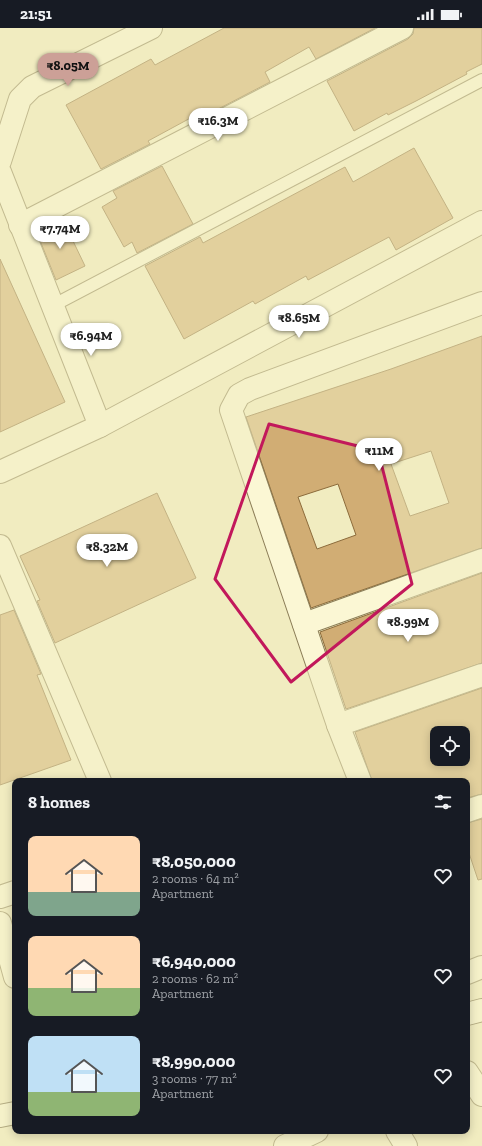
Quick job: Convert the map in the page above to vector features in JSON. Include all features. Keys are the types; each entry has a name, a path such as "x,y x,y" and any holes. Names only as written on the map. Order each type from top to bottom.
{"street":[{"path":"0,161 20,99 32,87 151,28"},
{"path":"20,225 402,28"},
{"path":"0,172 100,426"},
{"path":"0,472 100,426 482,222"},
{"path":"359,778 338,725 231,410 239,395 250,390 482,303"},
{"path":"0,546 99,778"},
{"path":"304,624 482,560"},
{"path":"338,725 482,674"},
{"path":"470,810 482,806"},
{"path":"0,897 12,893"},
{"path":"0,923 12,966"},
{"path":"470,971 482,967"},
{"path":"470,1013 482,1010"},
{"path":"470,1077 482,1095"},
{"path":"0,1116 12,1114"},
{"path":"289,1145 311,1134"},
{"path":"399,1134 406,1146"}],"lane":[{"path":"52,306 482,80"}],"highlighted area":[{"path":"269,424 378,451 412,584 291,682 215,579"}],"building":[{"path":"224,28 375,28 316,59 309,47 265,72 270,82 199,119 196,115 148,141 150,144 101,169 66,105 151,59 155,65"},
{"path":"414,28 482,28 482,64 466,72 467,74 416,101 388,115 387,113 354,131 327,81 408,39 413,34"},
{"path":"414,148 453,218 396,250 389,237 308,280 306,276 255,304 253,301 184,339 145,266 200,237 203,243 345,167 353,182"},
{"path":"162,166 193,224 137,253 132,242 124,247 102,207 117,198 113,191"},
{"path":"63,220 85,266 56,280 37,233"},
{"path":"0,259 65,402 0,432"},
{"path":"482,336 482,548 311,608 246,417 391,369","holes":["431,451 449,503 410,516 391,464","338,484 356,535 317,549 298,497"]},
{"path":"157,493 196,578 55,643 37,601 40,600 20,556"},
{"path":"482,573 482,663 346,709 320,632"},
{"path":"14,610 41,674 37,675 71,760 20,778 12,778 12,781 0,785 0,615"},
{"path":"482,688 482,794 470,797 470,778 371,778 355,732"},
{"path":"482,819 482,879 478,880 470,856 470,822"}]}
